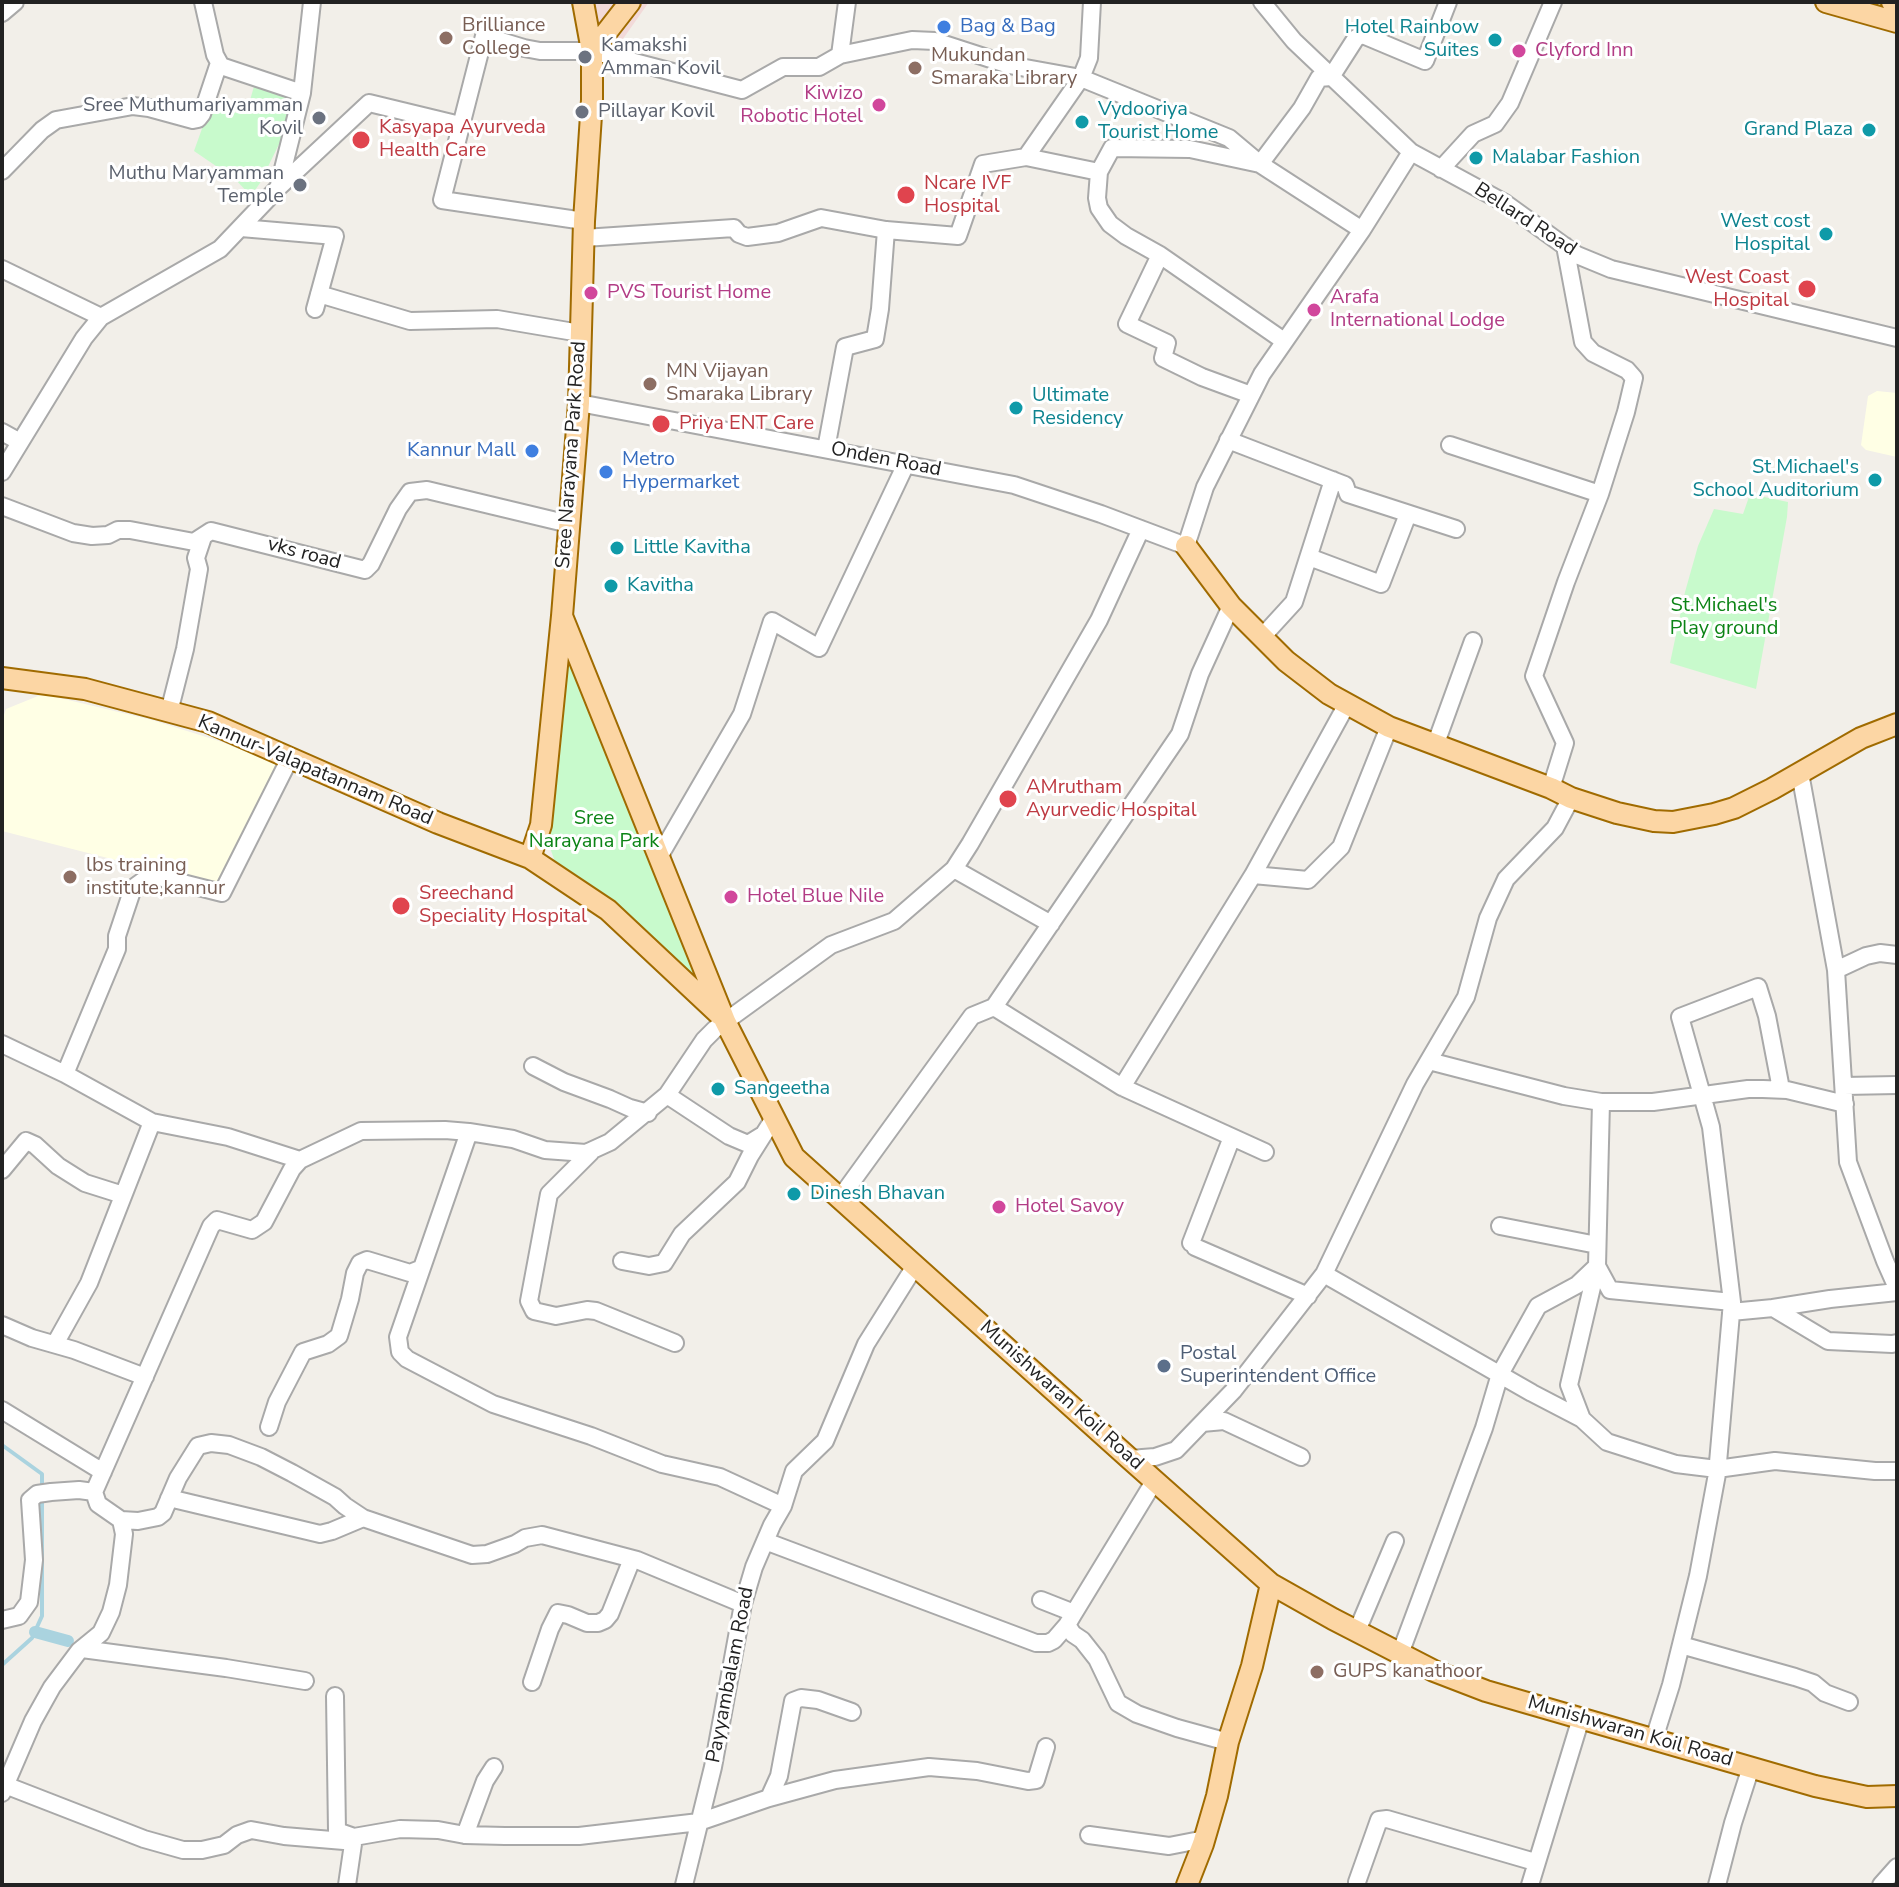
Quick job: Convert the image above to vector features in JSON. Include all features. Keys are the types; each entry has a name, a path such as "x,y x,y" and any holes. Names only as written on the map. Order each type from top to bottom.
{"main road":[{"name":"Sree Narayana Park Road","path":"530,858 541,825 579,403 584,230 592,100 592,51 583,2"},
{"path":"592,51 630,2"},
{"path":"1826,2 1897,22"},
{"path":"1186,546 1231,606 1286,661 1329,694 1389,727 1571,798 1627,815 1673,822 1734,808 1861,738 1897,724"},
{"name":"Munishwaran Koil Road","path":"562,616 725,1021 794,1157 1271,1584 1434,1671 1486,1691 1815,1786 1867,1797 1897,1796"},
{"name":"Kannur-Valapatannam Road","path":"2,678 85,689 208,722 438,823 530,858 608,910 725,1021"},
{"path":"1187,1885 1195,1870 1217,1796 1228,1742 1252,1666 1271,1584"}],"street":[{"path":"2,13 15,2"},
{"path":"203,2 215,55 221,66 302,93"},
{"path":"279,187 302,93 312,2"},
{"path":"840,55 847,2"},
{"path":"1026,157 1081,78 1089,58 1092,2"},
{"name":"Bellard Road","path":"1262,2 1294,41 1411,152 1505,203 1577,255 1611,269 1897,338"},
{"path":"1260,164 1302,108 1319,78 1331,77 1356,38 1363,35 1425,61 1448,2"},
{"path":"1441,169 1473,134 1495,124 1510,103 1553,2"},
{"path":"1099,172 1026,157 983,164 958,236 886,230 821,218 778,233 747,237 734,228 584,230 442,200 484,36 540,51 592,51 742,90 783,67 819,67 840,55 912,40 935,41 1009,65 1081,78 1229,138 1260,164 1362,230"},
{"path":"2,171 56,120 133,106 198,119 219,63"},
{"path":"2,472 84,338 101,317 220,249 279,187 369,103 460,125"},
{"path":"1260,164 1190,149 1112,148 1099,172 1097,198 1103,216 1110,224 1284,341"},
{"path":"1186,546 1205,487 1262,374 1362,230 1411,152"},
{"path":"241,228 335,236 317,302 410,321 497,319 580,333"},
{"path":"826,449 845,347 875,339 886,230"},
{"path":"1551,788 1565,743 1534,676 1600,494 1634,378 1627,370 1593,353 1583,342 1565,246"},
{"path":"1160,255 1127,324 1167,343 1163,358 1251,395"},
{"path":"2,269 101,317"},
{"name":"Onden Road","path":"579,403 1014,485 1186,546"},
{"path":"2,432 20,442"},
{"path":"1228,440 1345,485 1348,494 1456,529"},
{"path":"1450,445 1600,494"},
{"path":"659,857 742,714 772,621 819,648 906,464"},
{"path":"1262,637 1294,602 1333,480"},
{"name":"vks road","path":"2,506 73,533 92,536 130,530 194,542 211,531 365,570 410,492 427,490 569,524"},
{"path":"1309,557 1381,584 1408,514"},
{"path":"675,1343 596,1311 556,1316 534,1311 529,1301 549,1194 591,1152 610,1142 667,1095 704,1040 725,1021 831,945 894,921 954,869 1099,620 1141,529"},
{"path":"169,712 185,649 199,569 196,558 203,537"},
{"path":"840,1198 972,1016 994,1007 1180,734 1200,674 1231,606"},
{"path":"1436,743 1473,641"},
{"path":"1122,1087 1253,875 1347,704"},
{"path":"1253,875 1308,880 1341,847 1389,727"},
{"path":"65,1074 117,949 117,936 133,888 151,875 222,893 290,758"},
{"path":"1597,1266 1610,1290 1731,1307 1773,1308 1897,1290 1891,1261 1848,1162 1836,970 1800,773"},
{"path":"1130,1459 1155,1457 1176,1450 1233,1391 1324,1274 1415,1084 1466,997 1488,918 1506,879 1555,828 1571,798"},
{"path":"954,869 1051,924"},
{"path":"1836,970 1866,956 1880,953 1897,955"},
{"path":"1654,1739 1698,1576 1717,1469 1731,1307 1711,1127 1680,1017 1758,987 1767,1016 1781,1089"},
{"path":"994,1007 1122,1087 1265,1152"},
{"path":"2,1044 65,1074 152,1122 228,1137 300,1160"},
{"path":"1429,1061 1564,1096 1601,1102 1653,1102 1748,1089 1781,1089 1845,1104"},
{"path":"533,1066 575,1087 648,1113"},
{"path":"1844,1086 1897,1085"},
{"path":"667,1095 729,1136 748,1144 763,1136"},
{"path":"1582,1419 1569,1385 1597,1266 1601,1102"},
{"path":"622,1261 649,1266 664,1263 682,1234 737,1182 774,1118"},
{"path":"55,1344 89,1283 152,1122"},
{"path":"591,1152 545,1150 513,1139 432,1129 361,1131 300,1160 264,1222 252,1230 217,1220 211,1226 94,1492 95,1498 101,1507 121,1520 158,1517 198,1446 211,1443 229,1445 261,1457 335,1497 363,1518 472,1555 487,1554 525,1538 542,1535 632,1559 743,1604"},
{"path":"469,1132 398,1337 400,1352 407,1359 493,1404 591,1436 662,1464 720,1477 783,1506"},
{"path":"1232,1137 1193,1245 1308,1296"},
{"path":"2,1170 26,1141 85,1183 123,1195"},
{"path":"1500,1226 1597,1245"},
{"path":"269,1427 277,1402 303,1352 328,1344 339,1336 360,1263 367,1260 410,1273 420,1269"},
{"name":"Payyambalam Road","path":"684,1885 713,1767 743,1604 765,1541 783,1506 794,1471 825,1441 866,1344 915,1266"},
{"path":"1400,1654 1484,1428 1500,1374 1538,1306 1577,1285 1597,1266"},
{"path":"1324,1274 1582,1419 1607,1442 1676,1464 1717,1469 1775,1461 1897,1471"},
{"path":"1773,1308 1828,1341 1897,1343"},
{"path":"2,1325 145,1377"},
{"path":"2,1410 103,1472"},
{"path":"1202,1423 1224,1421 1301,1457"},
{"path":"765,1541 1036,1643 1048,1643 1070,1619 1155,1480"},
{"path":"2,1620 19,1616 29,1602 34,1560 30,1500 44,1493 94,1492"},
{"path":"169,1498 320,1534 363,1518"},
{"path":"121,1520 124,1534 115,1598 101,1633 62,1672 42,1704 3,1789 70,1809 144,1839 183,1850 224,1845 237,1835 251,1830 344,1841 400,1829 438,1830 465,1835 579,1836 699,1822 835,1780 929,1767 1036,1780 1046,1747"},
{"path":"1357,1631 1395,1541"},
{"path":"532,1682 558,1613 587,1623 605,1620 632,1559"},
{"path":"1041,1600 1070,1619 1073,1634 1097,1659 1118,1703 1137,1714 1228,1742"},
{"path":"1681,1645 1813,1683 1825,1693 1849,1702"},
{"path":"82,1649 305,1681"},
{"path":"335,1696 337,1831 354,1837"},
{"path":"769,1798 779,1776 793,1701 801,1698 818,1700 852,1712"},
{"path":"1530,1885 1581,1718"},
{"path":"465,1835 488,1774 494,1767"},
{"path":"1717,1885 1751,1767"},
{"path":"1357,1882 1379,1820 1387,1819 1535,1862"},
{"path":"1089,1835 1169,1846 1205,1839"},
{"path":"347,1885 354,1837"},
{"path":"1881,1885 1897,1867"}],"shaded area":[{"path":"595,2 649,2 618,46 588,9"},
{"path":"1877,391 1897,393 1897,457 1866,450 1861,445 1868,396"},
{"path":"43,694 152,720 222,742 276,764 221,887 2,831 2,721 6,709"}],"green space":[{"path":"255,83 292,98 284,134 251,196 235,179 194,151 209,109 246,114"},
{"name":"St.Michael's Play ground","path":"1750,494 1788,502 1756,689 1670,663 1698,546 1714,509 1743,514"},
{"name":"Sree Narayana Park","path":"565,633 719,1011 613,905 555,862 546,836"}],"waterway":[{"path":"2,1445 42,1474 42,1490"},
{"path":"2,1665 32,1638 42,1616 42,1499"},
{"path":"35,1632 68,1641"}],"place":[{"name":"Bag & Bag","path":"944,27"},
{"name":"Brilliance College","path":"446,38"},
{"name":"Hotel Rainbow Suites","path":"1495,40"},
{"name":"Clyford Inn","path":"1519,51"},
{"name":"Kamakshi Amman Kovil","path":"585,57"},
{"name":"Mukundan Smaraka Library","path":"915,68"},
{"name":"Kiwizo Robotic Hotel","path":"879,105"},
{"name":"Pillayar Kovil","path":"582,112"},
{"name":"Sree Muthumariyamman Kovil","path":"319,118"},
{"name":"Vydooriya Tourist Home","path":"1082,122"},
{"name":"Grand Plaza","path":"1869,130"},
{"name":"Kasyapa Ayurveda Health Care","path":"361,140"},
{"name":"Malabar Fashion","path":"1476,158"},
{"name":"Muthu Maryamman Temple","path":"300,185"},
{"name":"Ncare IVF Hospital","path":"906,195"},
{"name":"West cost Hospital","path":"1826,234"},
{"name":"West Coast Hospital","path":"1807,289"},
{"name":"PVS Tourist Home","path":"591,293"},
{"name":"Arafa International Lodge","path":"1314,310"},
{"name":"MN Vijayan Smaraka Library","path":"650,384"},
{"name":"Ultimate Residency","path":"1016,408"},
{"name":"Priya ENT Care","path":"661,424"},
{"name":"Kannur Mall","path":"532,451"},
{"name":"Metro Hypermarket","path":"606,472"},
{"name":"St.Michael's School Auditorium","path":"1875,480"},
{"name":"Little Kavitha","path":"617,548"},
{"name":"Kavitha","path":"611,586"},
{"name":"AMrutham Ayurvedic Hospital","path":"1008,799"},
{"name":"lbs training institute,kannur","path":"70,877"},
{"name":"Hotel Blue Nile","path":"731,897"},
{"name":"Sreechand Speciality Hospital","path":"401,906"},
{"name":"Sangeetha","path":"718,1089"},
{"name":"Dinesh Bhavan","path":"794,1194"},
{"name":"Hotel Savoy","path":"999,1207"},
{"name":"Postal Superintendent Office","path":"1164,1366"},
{"name":"GUPS kanathoor","path":"1317,1672"}]}
